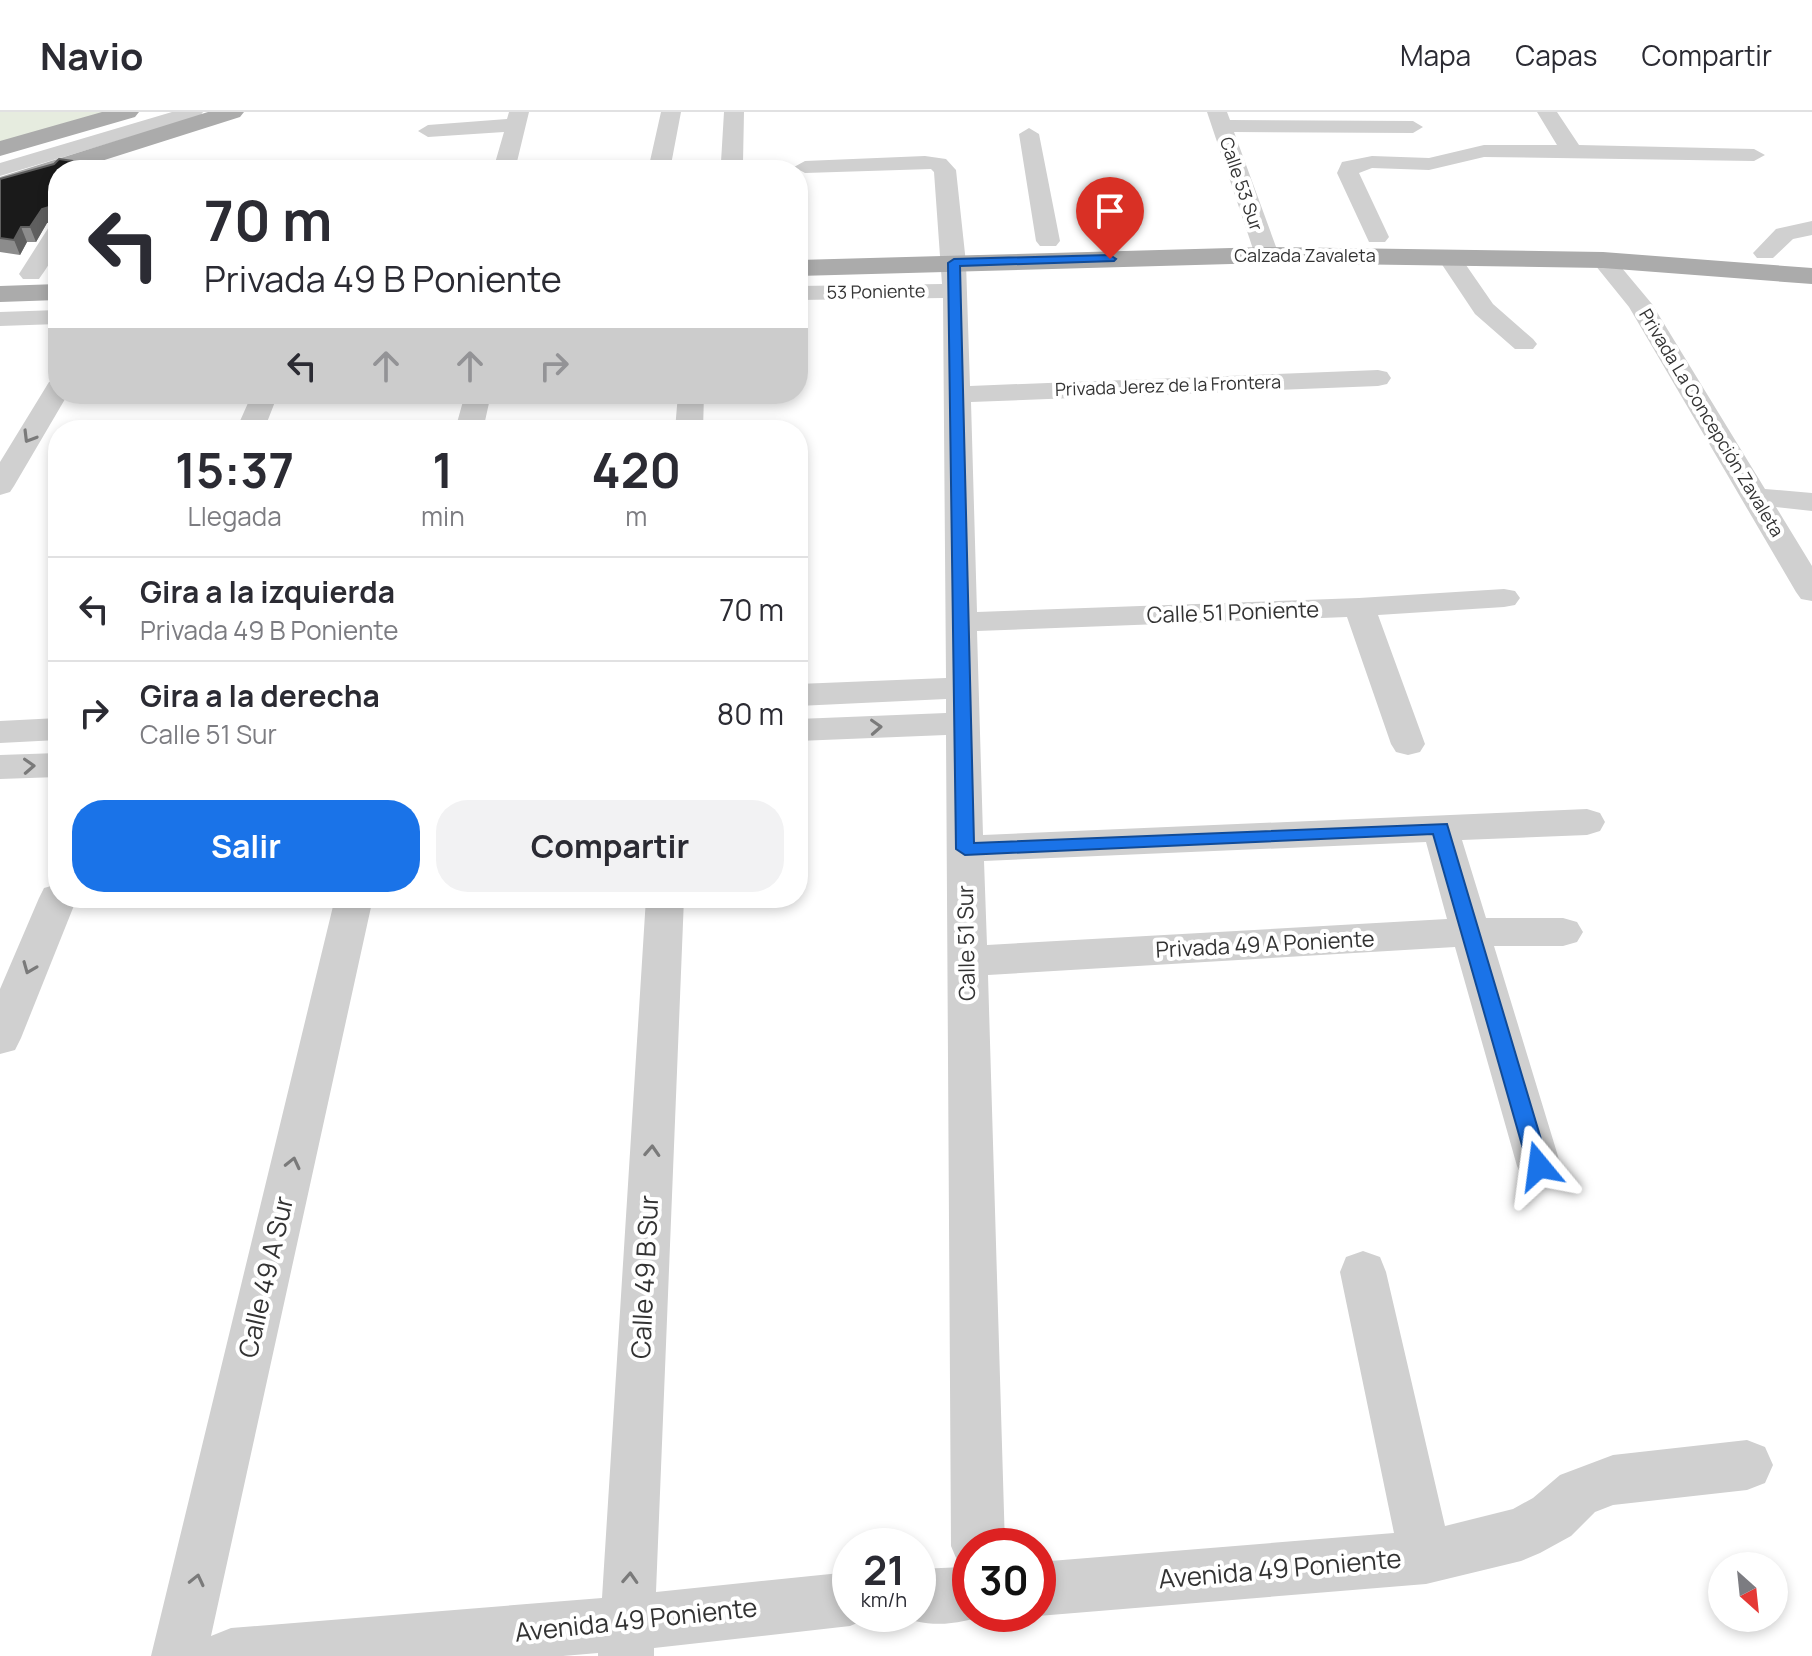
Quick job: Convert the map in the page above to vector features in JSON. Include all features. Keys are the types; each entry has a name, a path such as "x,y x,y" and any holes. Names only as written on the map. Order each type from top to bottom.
{"main road":[{"path":"0,149 127,112"},
{"path":"0,158 154,112"},
{"path":"56,160 214,112"},
{"path":"79,160 232,112"},
{"path":"0,177 48,162"},
{"path":"0,185 48,170"},
{"name":"Calzada Zavaleta","path":"808,268 953,266 1377,237 1586,243 1812,258"},
{"name":"Calzada Zavaleta","path":"808,250 953,266 1048,241 1263,246 1449,257 1603,260 1812,276"},
{"path":"0,275 44,273"},
{"path":"0,294 48,292"}],"street":[{"path":"0,167 176,112"},
{"path":"0,167 193,112"},
{"path":"661,160 671,112"},
{"path":"732,160 734,112"},
{"path":"1547,112 1572,151"},
{"path":"428,131 517,118 506,160"},
{"path":"1219,119 1413,127"},
{"name":"Calle 53 Sur","path":"1219,119 1263,246"},
{"path":"1029,134 1048,241"},
{"path":"1377,237 1348,173 1350,167 1372,162 1429,164 1484,151 1754,155"},
{"name":"Calle 51 Sur","path":"808,167 925,162 938,164 945,170 953,266 957,395 978,1528"},
{"path":"1765,253 1775,236 1796,229 1812,228"},
{"path":"1449,257 1484,309 1524,344"},
{"name":"Privada La Concepción Zavaleta","path":"1603,260 1640,304 1812,592"},
{"name":"53 Poniente","path":"808,291 953,266"},
{"path":"0,319 48,317"},
{"name":"Privada Jerez de la Frontera","path":"957,395 1378,378"},
{"path":"0,486 49,404"},
{"path":"1758,497 1812,502"},
{"name":"Calle 51 Poniente","path":"961,622 1359,607 1504,598"},
{"path":"1359,607 1408,744"},
{"path":"808,696 963,705"},
{"path":"808,728 963,705"},
{"path":"0,732 48,730"},
{"path":"0,767 48,765"},
{"path":"965,849 1587,822"},
{"path":"1440,828 1539,1166"},
{"path":"0,1038 54,908"},
{"name":"Calle 49 A Sur","path":"179,1656 352,908"},
{"name":"Calle 49 B Sur","path":"627,1640 664,908"},
{"name":"Privada 49 A Poniente","path":"967,961 1472,932 1563,932"},
{"path":"1363,1272 1426,1557"},
{"name":"Avenida 49 Poniente","path":"1056,1588 1426,1557 1521,1534 1552,1517 1578,1493 1613,1480 1747,1465"},
{"name":"Avenida 49 Poniente","path":"231,1656 627,1640 832,1602"}],"shaded area":[{"path":"0,112 115,112 0,145"}],"building":[{"path":"48,166 48,207 42,209 30,227 21,227 14,240 0,238 0,179"}],"route":[{"path":"1110,259 954,263 965,849 1440,828 1539,1166"}]}
